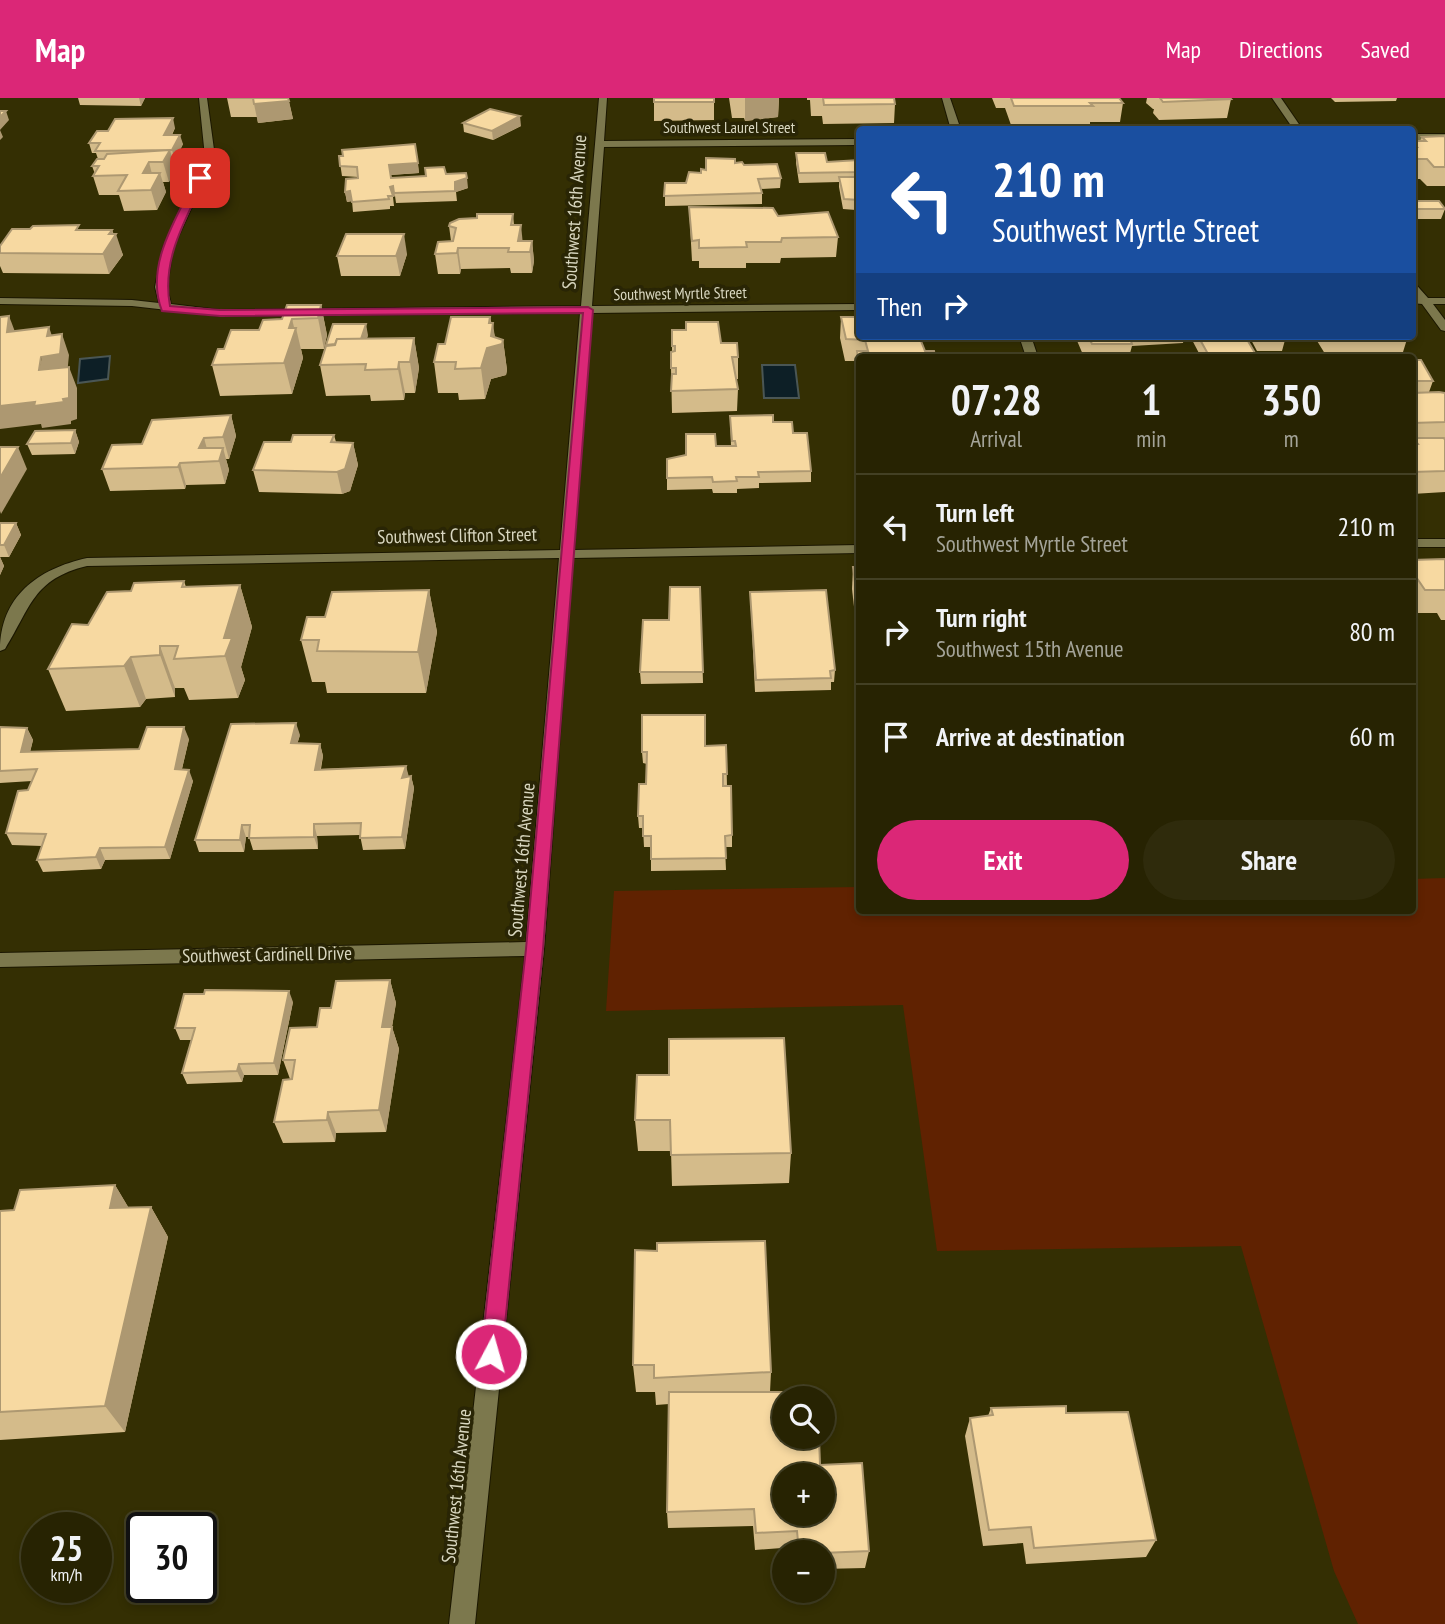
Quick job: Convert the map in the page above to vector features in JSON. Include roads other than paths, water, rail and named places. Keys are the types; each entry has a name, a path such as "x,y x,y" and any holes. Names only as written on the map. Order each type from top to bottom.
{"street":[{"path":"166,308 161,287 167,248 210,157 203,98"},
{"name":"Southwest 16th Avenue","path":"462,1624 535,949 603,98"},
{"path":"946,98 955,126"},
{"path":"1276,98 1296,126"},
{"path":"1416,137 1445,137"},
{"name":"Southwest Laurel Street","path":"599,144 856,142"},
{"name":"Southwest Myrtle Street","path":"0,301 132,303 220,313 856,307"},
{"path":"1419,301 1445,301"},
{"path":"1419,301 1445,328"},
{"path":"1416,543 1445,543"},
{"name":"Southwest Clifton Street","path":"0,646 33,584 55,569 87,562 856,549"},
{"name":"Southwest Cardinell Drive","path":"0,960 535,949"}],"water":[{"path":"110,356 108,379 78,383 80,359"},
{"path":"762,365 795,365 799,398 764,398"}]}
